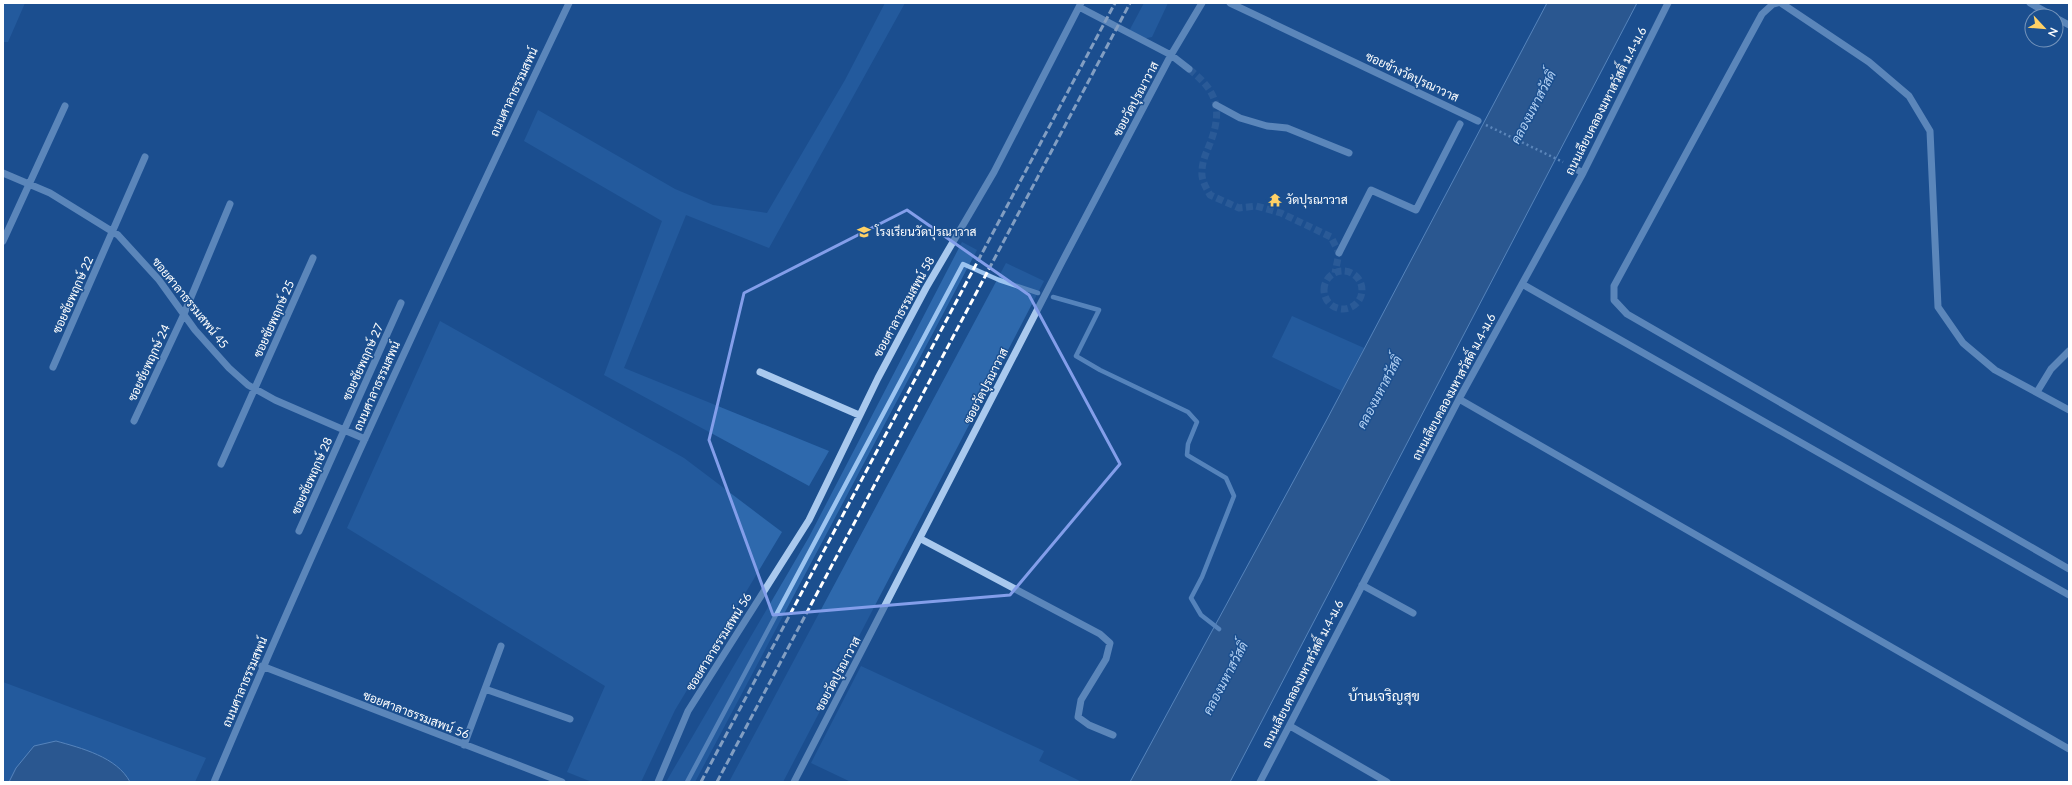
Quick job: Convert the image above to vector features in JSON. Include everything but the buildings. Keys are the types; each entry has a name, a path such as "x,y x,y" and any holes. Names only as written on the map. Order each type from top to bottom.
{"street":[{"name":"ถนนศาลาธรรมสพน์","path":"214,782 262,666 438,278 569,3"},
{"name":"ซอยวัดปุรณาวาส","path":"794,782 921,539 1062,262 1171,55 1202,3"},
{"name":"ซอยข้างวัดปุรณาวาส","path":"1230,3 1478,121"},
{"name":"ถนนเลียบคลองมหาสวัสดิ์ ม.4-ม.6","path":"1260,782 1459,399 1583,173 1668,3"},
{"path":"1777,3 1773,4 1762,14 1614,286 1614,300 1627,314 2069,569"},
{"path":"1781,3 1869,62 1909,96 1930,131 1938,307 1963,344 1995,370 2069,410"},
{"path":"2030,3 2039,8"},
{"path":"1080,5 1171,55 1189,69"},
{"name":"ซอยศาลาธรรมสพน์ 58","path":"809,520 859,415 926,288 994,172 1080,5"},
{"path":"1216,105 1240,118 1267,126 1287,128 1349,153"},
{"path":"3,241 65,106"},
{"path":"1339,253 1370,190 1416,210 1460,124"},
{"name":"ซอยชัยพฤกษ์ 22","path":"53,367 145,158"},
{"path":"1572,167 1583,173"},
{"name":"ซอยศาลาธรรมสพน์ 45","path":"3,173 50,194 113,232 133,250 159,280 195,330 229,368 256,389 275,400 365,440"},
{"name":"ซอยชัยพฤกษ์ 24","path":"134,421 184,314 230,204"},
{"name":"ซอยชัยพฤกษ์ 25","path":"221,464 256,389 313,258"},
{"path":"1522,284 2069,594"},
{"name":"ซอยชัยพฤกษ์ 27","path":"345,430 401,304"},
{"path":"2037,392 2051,369 2069,351"},
{"path":"760,372 859,415"},
{"path":"1459,399 2069,749"},
{"name":"ซอยชัยพฤกษ์ 28","path":"299,532 345,430"},
{"name":"ซอยศาลาธรรมสพน์ 56","path":"658,782 688,711 809,520"},
{"path":"921,539 1100,634 1110,643 1106,659 1081,700 1078,717 1089,725 1113,735"},
{"path":"1362,585 1413,613"},
{"path":"464,745 501,646"},
{"name":"ซอยศาลาธรรมสพน์ 56","path":"262,666 562,782"},
{"path":"485,690 570,719"},
{"path":"1290,726 1387,782"}],"path":[{"path":"1478,121 1572,167"}],"highlighted area":[{"path":"907,210 1029,295 1120,464 1010,595 773,615 709,440 744,293"}],"shaded area":[{"path":"3,3 25,3 8,42 3,42"},
{"path":"885,3 905,3 769,248 686,215 624,368 829,451 809,486 604,375 662,221 524,141 538,110 675,189 713,205 767,213 845,80"},
{"path":"1144,3 1168,3 1152,37 1141,39 1128,33"},
{"path":"962,242 977,250 695,782 666,782 809,537"},
{"path":"1006,263 1044,281 783,782 729,782"},
{"path":"1292,316 1364,348 1342,391 1272,357"},
{"path":"440,321 684,458 782,532 675,710 641,782 592,782 567,772 605,686 347,528"},
{"path":"861,666 1044,751 1039,761 1082,782 851,782 811,763"},
{"path":"3,682 206,758 195,782 3,782"}],"water":[{"name":"คลองมหาสวัสดิ์","path":"1547,3 1637,3 1230,782 1130,782 1325,423"},
{"path":"56,741 87,750 98,755 116,766 124,773 130,782 9,782 16,768 34,746"}],"waterway":[{"path":"687,782 963,264 999,280 1038,293"},
{"path":"1053,297 1099,310 1076,356 1100,370 1188,412 1197,422 1188,444 1187,455 1226,478 1234,496 1202,577 1191,598 1201,615 1219,629"}],"tunnel":[{"path":"1189,69 1198,76 1210,91 1216,107 1217,116 1215,126 1202,167 1202,178 1210,195 1239,208 1256,206 1281,213 1331,237 1339,253 1335,273"},
{"path":"1343,271 1353,274 1359,280 1362,290 1359,300 1353,306 1343,309 1333,306 1327,300 1324,290 1327,280 1333,274 1343,271"}],"railway":[{"path":"701,782 1115,3"},
{"path":"717,782 1130,3"}],"place":[{"name":"วัดปุรณาวาส","path":"1275,200"},
{"name":"โรงเรียนวัดปุรณาวาส","path":"864,232"}],"district":[{"name":"บ้านเจริญสุข","path":"1384,696"}]}
